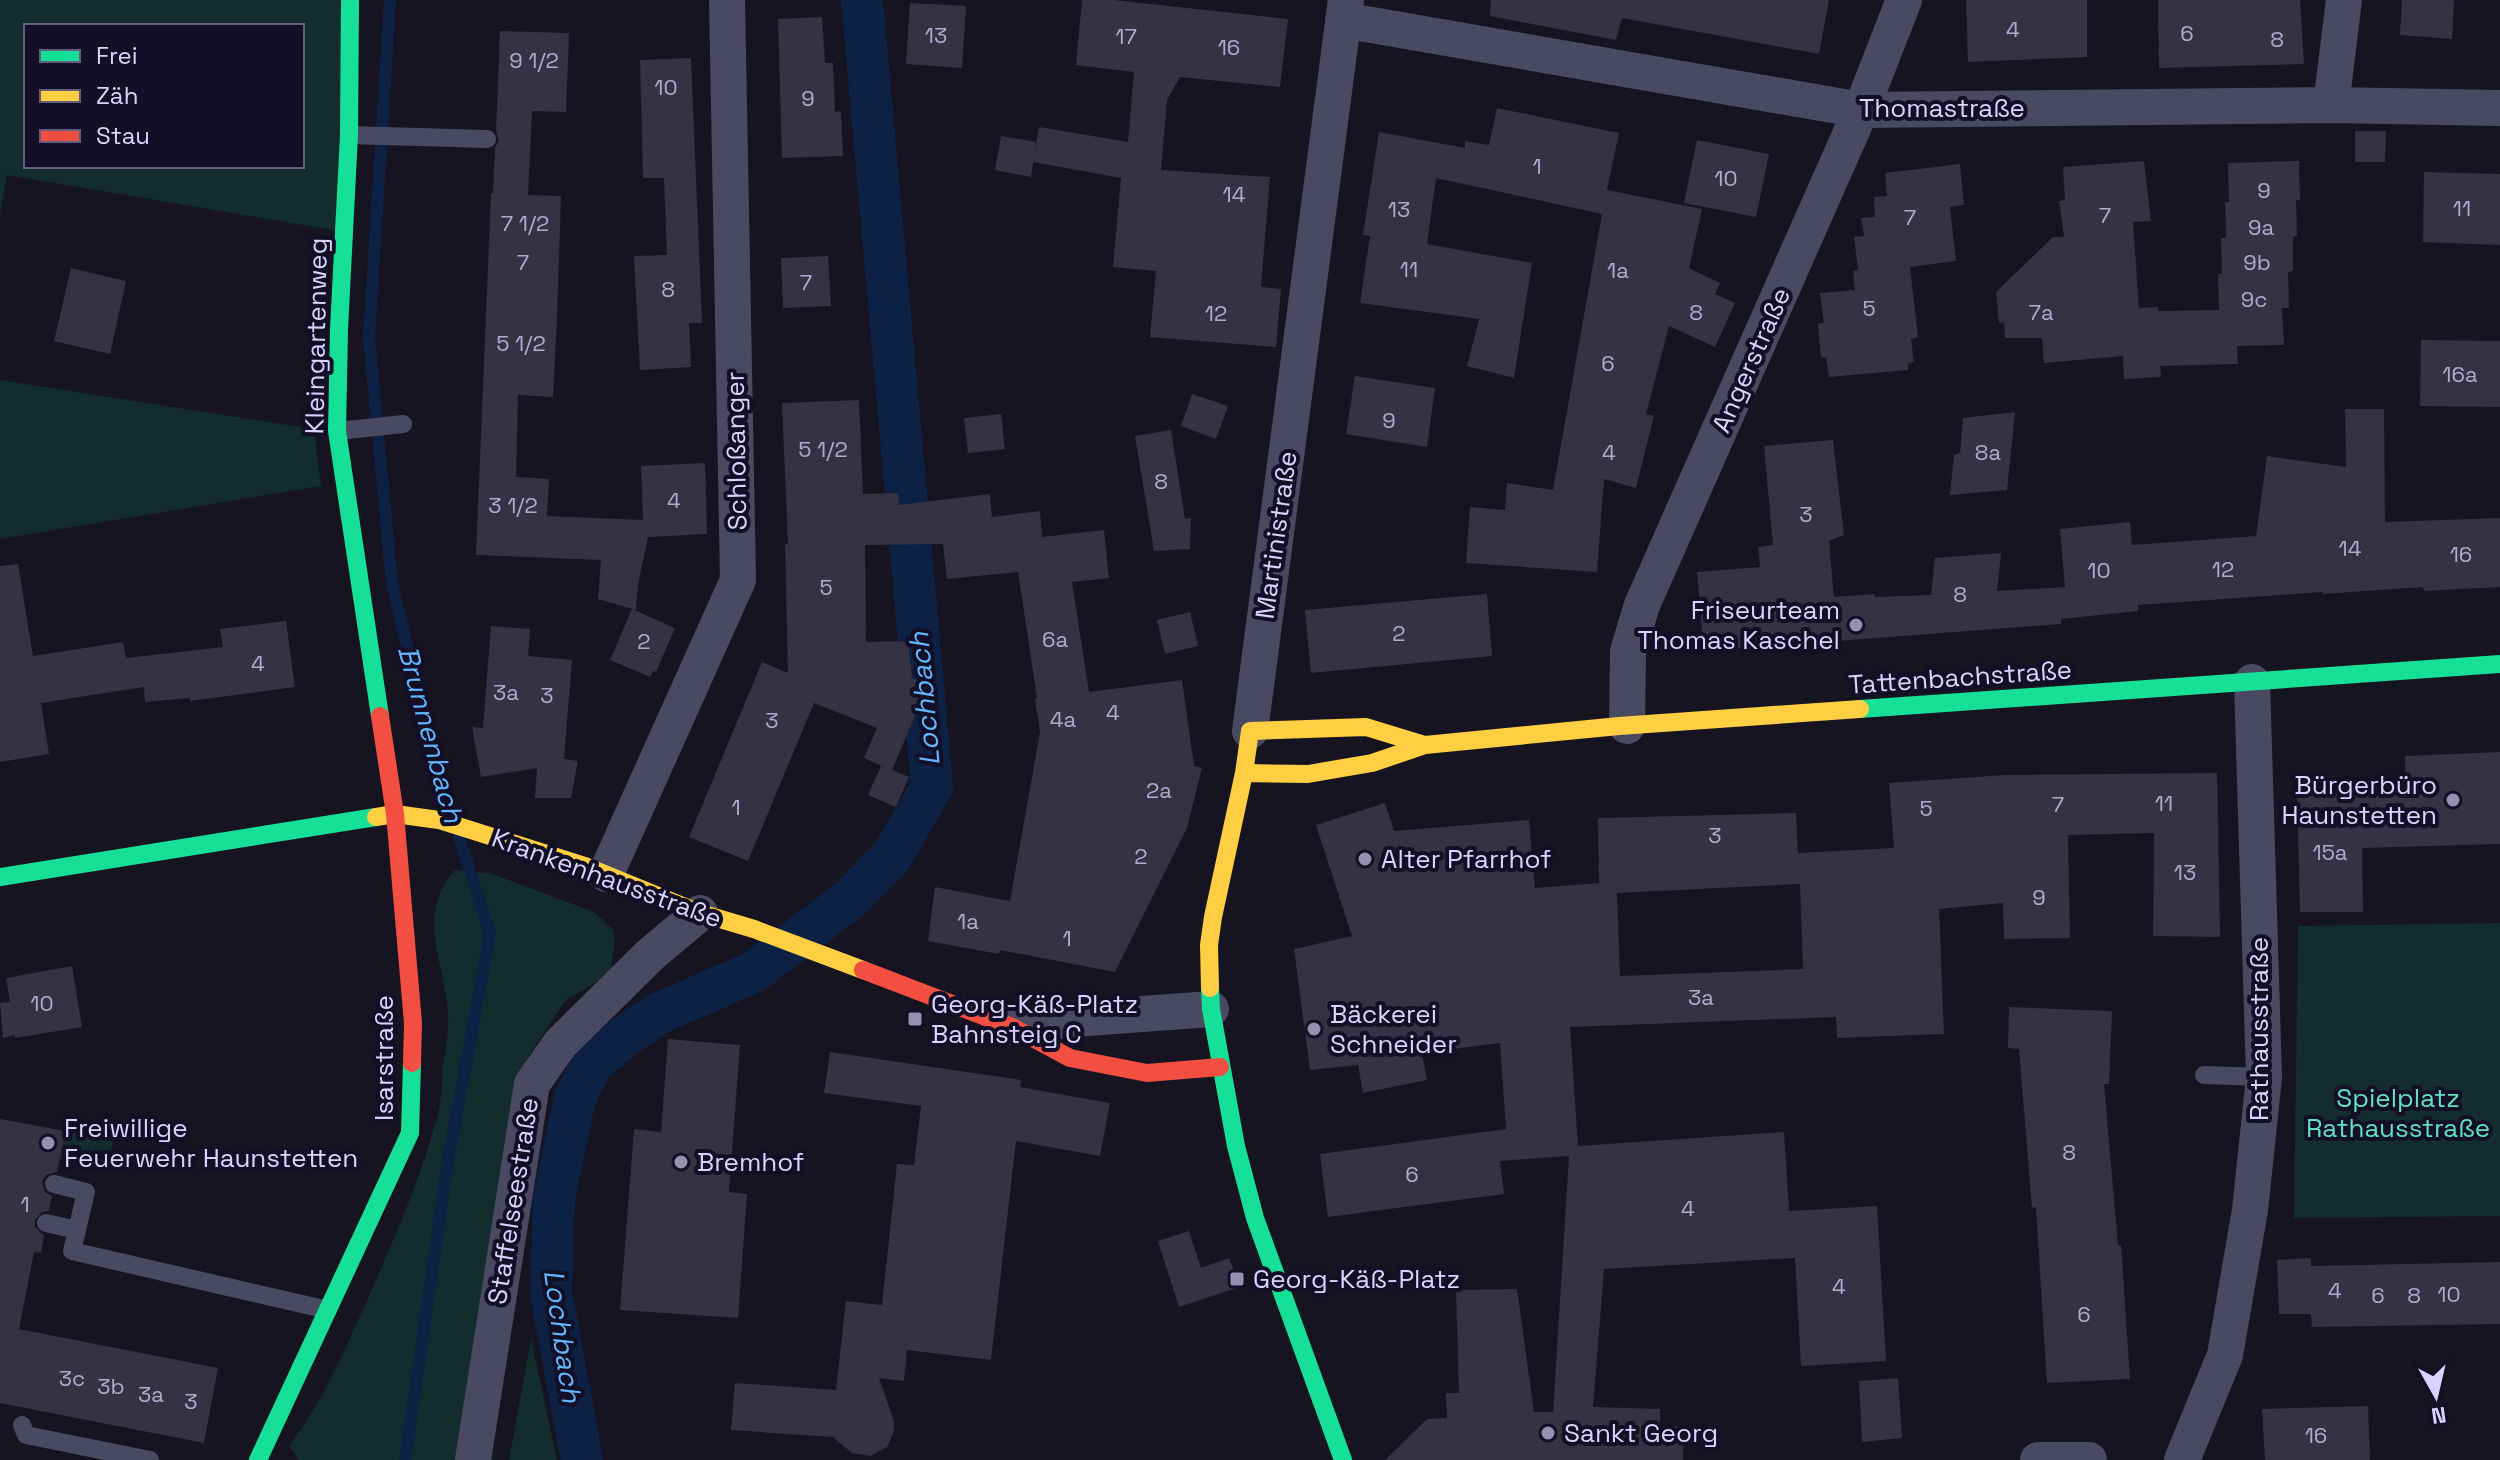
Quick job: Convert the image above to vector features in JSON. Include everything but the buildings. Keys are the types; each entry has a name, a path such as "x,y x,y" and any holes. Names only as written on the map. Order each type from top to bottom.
{"street":[{"name":"Kleingartenweg","path":"350,0 355,135 339,329 345,430 395,814"},
{"name":"Schloßanger","path":"596,870 738,580 727,0"},
{"name":"Angerstraße","path":"1627,726 1628,651 1642,605 1861,110 1904,0"},
{"path":"2331,105 2344,0"},
{"name":"Thomastraße","path":"1345,10 1861,110 2331,105 2500,108"},
{"name":"Martinistraße","path":"1343,1460 1255,1218 1236,1146 1211,1009 1209,945 1244,773 1345,10"},
{"name":"Tattenbachstraße","path":"1244,773 1308,774 1372,763 1425,745 1627,726 2500,664"},
{"name":"Rathausstraße","path":"2182,1460 2225,1355 2250,1210 2264,1077 2252,682"},
{"name":"Tattenbachstraße","path":"1250,731 1366,727 1425,745"},
{"name":"Krankenhausstraße","path":"0,877 395,814 439,820 596,870 700,913 754,929 1012,1027 1070,1058 1147,1073 1220,1067"},
{"name":"Isarstraße","path":"258,1460 410,1133 413,1023 395,814"},
{"name":"Staffelseestraße","path":"473,1460 532,1084 560,1044 650,955 700,913"},
{"name":"Krankenhausstraße","path":"1012,1027 1073,1019 1211,1009"},
{"path":"2038,1460 2089,1460"}],"lane":[{"path":"355,135 487,139"},
{"path":"345,430 403,424"},
{"path":"2204,1075 2264,1077"},
{"path":"54,1184 86,1192 72,1251 328,1310"},
{"path":"46,1223 77,1230"},
{"path":"22,1425 26,1435 150,1460"}],"green space":[{"path":"0,0 346,0 339,231 7,175 0,214"},
{"path":"0,380 314,429 321,486 0,539"},
{"path":"455,870 490,873 594,912 612,928 615,941 611,969 565,1001 526,1060 458,1460 299,1460 289,1446 321,1396 356,1325 405,1212 438,1113 448,1028 434,927 442,889"},
{"name":"Spielplatz Rathausstraße","path":"2500,923 2500,1216 2294,1218 2298,926"},
{"path":"65,1131 113,1142 107,1167 60,1158"},
{"path":"531,1339 557,1460 509,1460"}],"waterway":[{"name":"Brunnenbach","path":"390,0 369,338 392,584 435,763 452,815"},
{"name":"Lochbach","path":"582,1460 551,1293 554,1199 575,1097 593,1063 624,1037 657,1014 754,972 850,899 892,856 932,787 862,0"},
{"name":"Brunnenbach","path":"405,1460 448,1161 490,933 459,837"}],"traffic: fast":[{"path":"350,0 349,135 337,431 380,716"},
{"path":"1860,709 2500,664"},
{"path":"0,877 376,817"},
{"path":"1210,988 1211,1009 1236,1146 1255,1218 1343,1460"},
{"path":"258,1460 410,1133 412,1063"}],"traffic: slow":[{"path":"1244,773 1308,774 1372,763 1425,745 1619,726 1860,709"},
{"path":"1210,988 1209,945 1213,917 1250,731 1366,727 1425,745"},
{"path":"376,817 395,814 439,820 585,866 700,913 754,929 863,970"}],"traffic: jam":[{"path":"380,716 395,814 413,1023 412,1063"},
{"path":"863,970 1012,1027 1070,1058 1147,1073 1220,1067"}],"place":[{"name":"Friseurteam Thomas Kaschel","path":"1856,625"},
{"name":"Bürgerbüro Haunstetten","path":"2453,800"},
{"name":"Alter Pfarrhof","path":"1365,859"},
{"name":"Georg-Käß-Platz Bahnsteig C","path":"915,1019"},
{"name":"Bäckerei Schneider","path":"1314,1029"},
{"name":"Freiwillige Feuerwehr Haunstetten","path":"48,1143"},
{"name":"Bremhof","path":"681,1162"},
{"name":"Georg-Käß-Platz","path":"1237,1279"},
{"name":"Sankt Georg","path":"1548,1433"}]}
